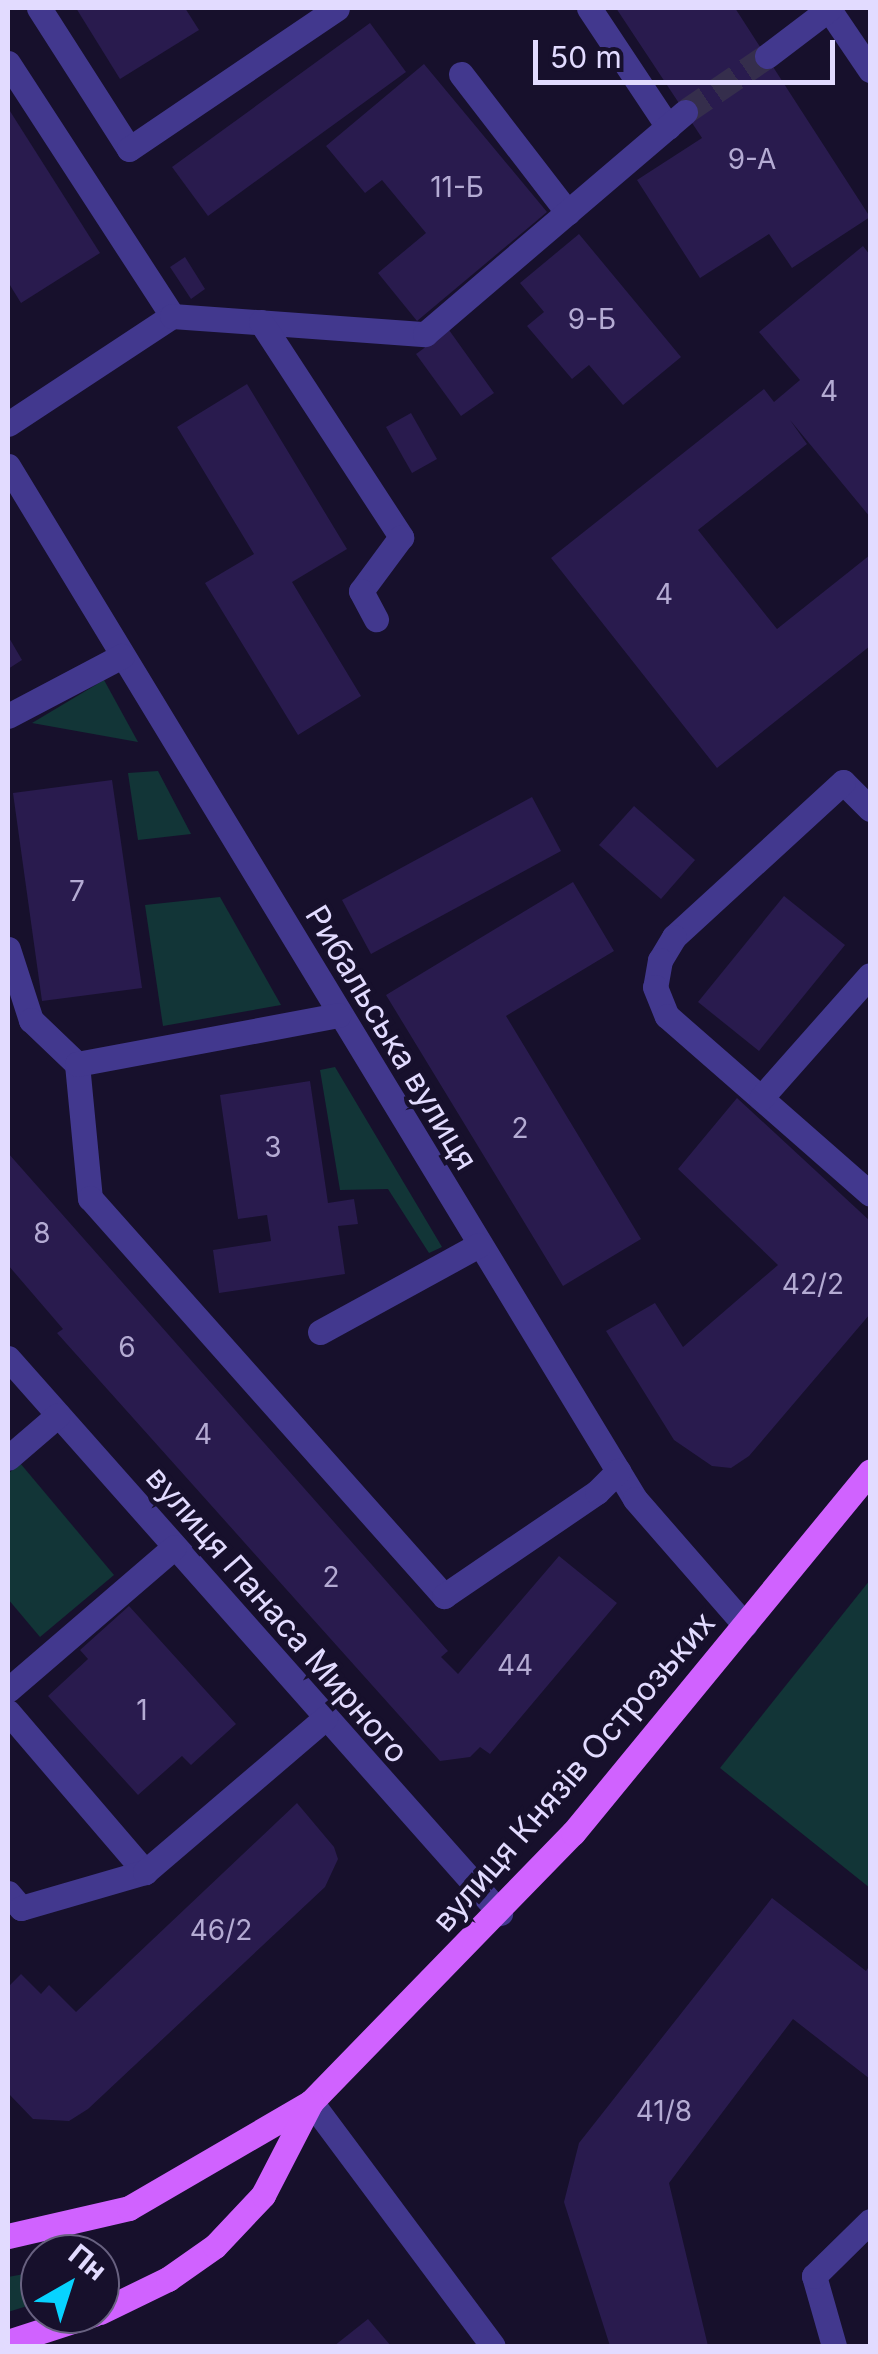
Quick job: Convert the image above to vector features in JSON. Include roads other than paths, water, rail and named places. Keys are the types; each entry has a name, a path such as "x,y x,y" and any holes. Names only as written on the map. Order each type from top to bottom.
{"main road":[{"name":"вулиця Князів Острозьких","path":"8,2236 129,2208 311,2102 500,1913 746,1625 870,1471"},
{"name":"вулиця Князів Острозьких","path":"120,2302 168,2279 215,2246 263,2195 311,2102"},
{"name":"вулиця Князів Острозьких","path":"8,2342 33,2334"}],"street":[{"path":"39,8 129,149 337,8"},
{"path":"8,424 172,316 426,334 676,120 589,8"},
{"path":"767,56 829,8 870,70"},
{"path":"8,62 172,316"},
{"path":"461,74 568,214"},
{"path":"260,322 401,537 360,590 376,619"},
{"name":"Рибальська вулиця","path":"8,466 618,1471 706,1586 746,1625"},
{"path":"8,716 122,656"},
{"path":"870,809 843,782 674,937 660,960 655,987 666,1016 870,1194"},
{"path":"8,949 32,1020 76,1064 90,1198 444,1596 597,1492 618,1471"},
{"path":"760,1098 870,975"},
{"path":"76,1064 338,1015"},
{"path":"320,1332 478,1245"},
{"name":"вулиця Панаса Мирного","path":"8,1358 500,1913"},
{"path":"8,1458 58,1414"},
{"path":"8,1690 174,1547"},
{"path":"8,1712 146,1872"},
{"path":"8,1893 21,1908 146,1872 325,1718"},
{"path":"311,2102 493,2346"},
{"path":"834,2346 814,2276 870,2221"}],"tunnel":[{"path":"685,112 767,56"}]}
